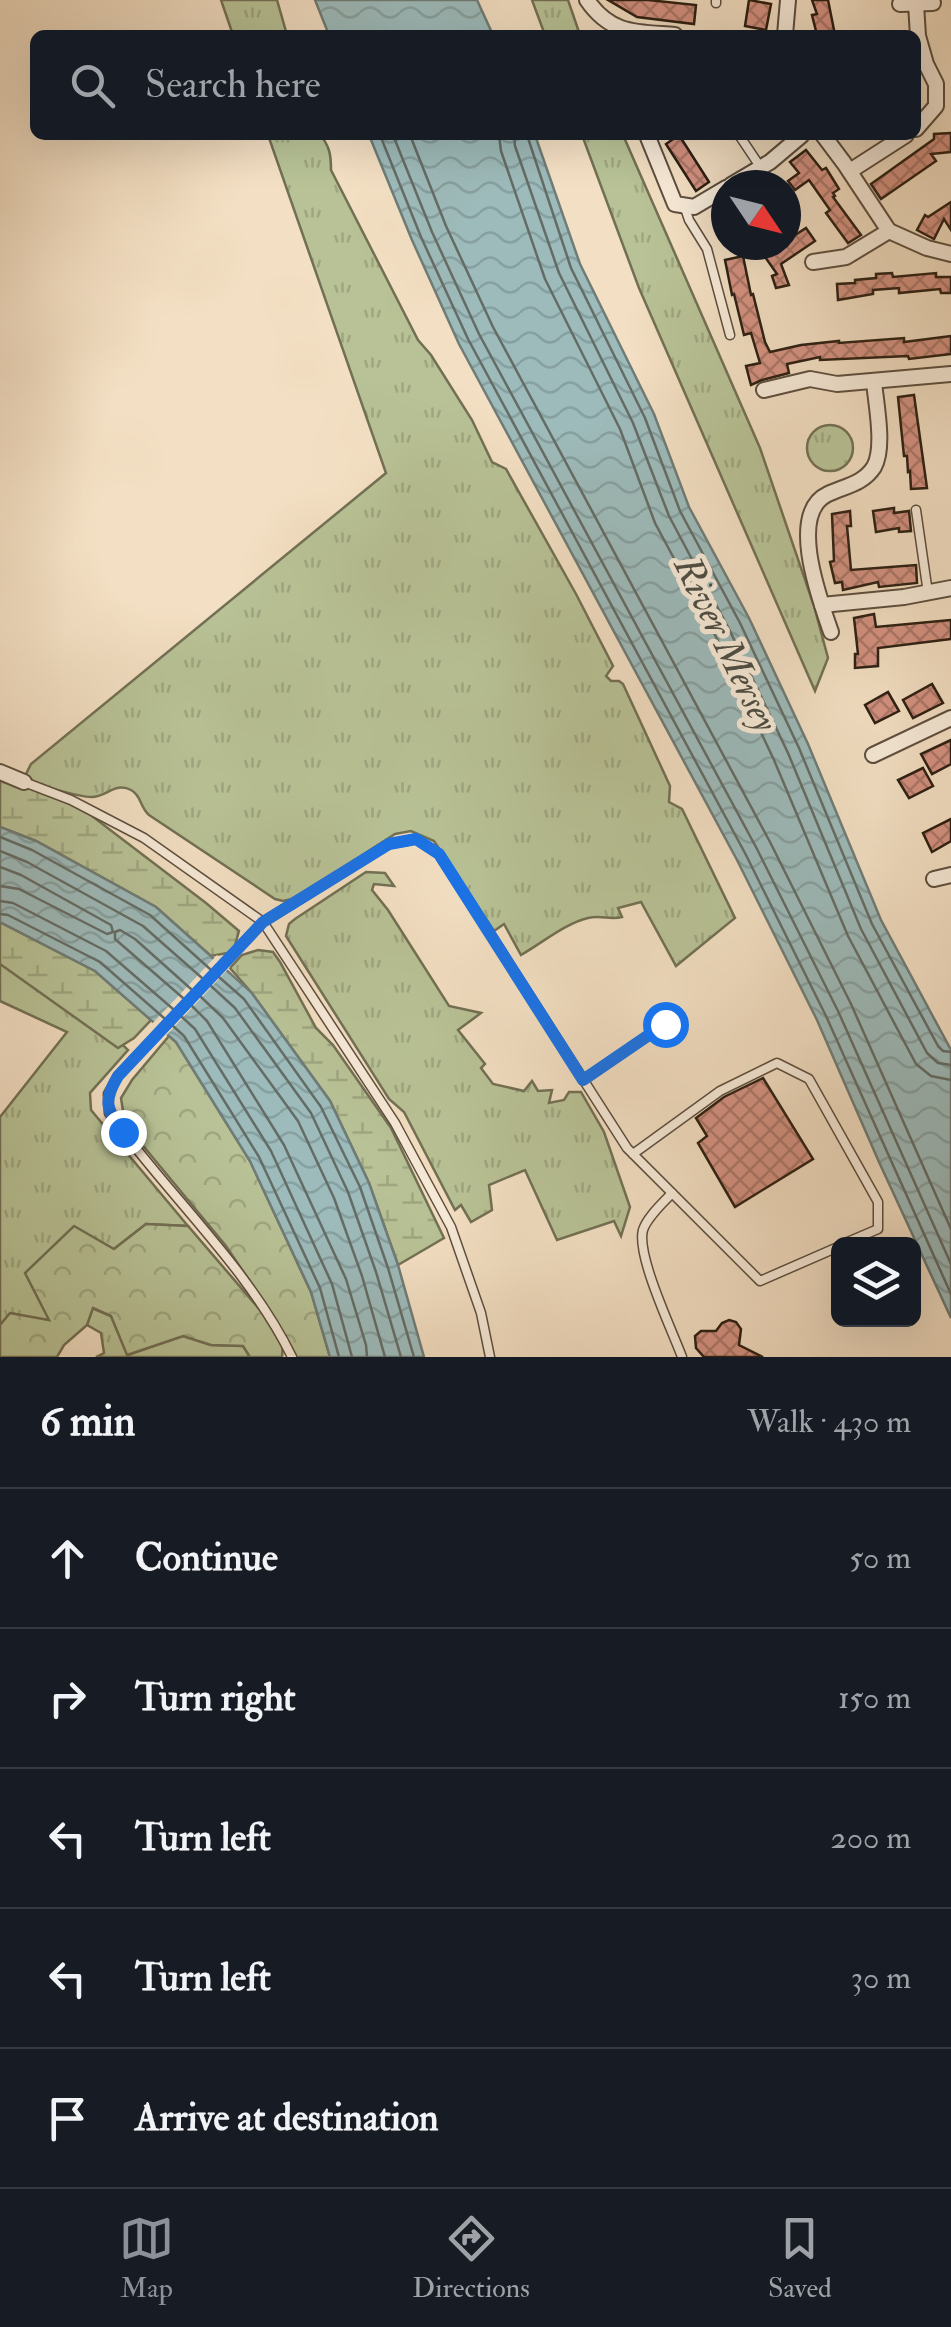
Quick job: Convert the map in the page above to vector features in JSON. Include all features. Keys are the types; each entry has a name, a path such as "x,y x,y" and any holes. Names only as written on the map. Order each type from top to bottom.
{"street":[{"path":"587,0 599,16 623,30"},
{"path":"785,30 788,0"},
{"path":"916,30 908,4 933,3"},
{"path":"921,46 936,84 936,106 921,122"},
{"path":"649,140 676,204 694,206 711,197"},
{"path":"758,170 796,140"},
{"path":"827,140 889,231 951,254"},
{"path":"850,171 898,140"},
{"path":"814,262 846,257 889,231"},
{"path":"764,390 810,379 837,384 951,374"},
{"path":"831,632 807,536 812,510 823,496 862,480 875,466 880,452 874,382"},
{"path":"822,605 904,598 951,588"},
{"path":"873,755 951,718"},
{"path":"0,772 24,782"},
{"path":"934,879 951,875"}],"lane":[{"path":"743,140 761,168"},
{"path":"684,205 707,250 730,335"},
{"path":"916,510 928,593"},
{"path":"24,782 71,800 144,838 263,922 395,1124 451,1227 482,1313 490,1357"},
{"path":"292,1357 238,1273 109,1113 108,1094 118,1076 263,922 389,844 416,839 439,854 627,1148 760,1281 831,1250"},
{"path":"583,1080 665,1024"},
{"path":"633,1154 720,1091 778,1063 809,1079 878,1202 878,1229 861,1237"},
{"path":"672,1193 643,1230 644,1257 682,1357"}],"green space":[{"path":"221,0 277,0 286,30 231,30"},
{"path":"532,0 568,0 578,30 543,30"},
{"path":"270,140 324,140 331,170 418,340 472,420 492,462 506,469 576,594 613,666 606,676 623,684 670,786 669,802 682,809 735,918 676,966 641,902 618,908 622,917 593,917 571,924 521,955 504,924 494,931 434,841 411,831 395,834 296,898 283,901 149,815 131,790 116,788 86,797 23,780 31,764 386,473"},
{"path":"584,140 625,140 760,448 828,658 815,691 639,288"},
{"path":"830,425 846,432 853,448 846,464 830,471 814,464 807,448 814,432"},
{"path":"0,772 71,800 206,903 239,931 233,952 211,956 156,907 36,841 0,827"},
{"path":"366,872 385,873 394,886 374,884 372,890 449,1006 481,1013 458,1030 485,1064 481,1068 493,1084 524,1091 532,1081 538,1091 552,1090 549,1103 564,1100 569,1092 581,1092 604,1132 630,1207 621,1236 614,1221 557,1240 525,1170 489,1185 492,1210 471,1222 461,1205 455,1210 404,1112 389,1099 286,936 295,919"},
{"path":"0,922 95,971 151,1020 118,1048 0,964"},
{"path":"258,950 273,952 316,1028 333,1045 391,1128 444,1238 398,1265 369,1183 330,1101 230,968 242,955"},
{"path":"0,964 78,1001 128,1050 90,1093 91,1110 188,1226 146,1224 114,1249 49,1321 11,1313 0,1325 0,1117 67,1032 0,1001"},
{"path":"169,1036 250,1161 311,1292 330,1357 292,1357 283,1342 282,1357 250,1357 243,1346 211,1345 183,1336 127,1355 111,1316 93,1308 87,1325 64,1345 57,1357 0,1357 0,1325 10,1313 49,1320 25,1273 74,1226 114,1249 146,1224 188,1226 279,1332 226,1246 125,1124 121,1098"},
{"path":"92,1308 111,1316 128,1355 183,1336 211,1345 243,1346 250,1357 96,1357 104,1353 101,1333 87,1325"}],"water":[{"path":"315,0 477,0 491,30 327,30"},
{"name":"River Mersey","path":"371,140 537,140 580,264 654,414 689,507 749,618 808,744 881,920 951,1050 951,1318 921,1253 921,1237 914,1237 817,1020 737,860 459,344"},
{"path":"0,827 36,841 156,907 251,992 330,1101 369,1183 424,1357 330,1357 311,1292 250,1161 176,1042 95,971 0,922"}],"pier":[{"path":"217,955 230,967 164,1038 150,1026"}],"building":[{"path":"608,0 696,5 694,24 637,17"},
{"path":"749,0 771,4 766,30 745,26"},
{"path":"812,0 828,0 834,30 816,30 812,15 817,14"},
{"path":"951,133 951,152 931,154 936,161 881,199 871,184 934,139 934,134"},
{"path":"682,140 709,182 696,191 666,144"},
{"path":"806,150 822,170 826,168 839,189 833,197 861,235 848,243 809,180 801,186 801,170 790,162"},
{"path":"951,202 951,230 944,219 934,239 917,230 925,215 928,217"},
{"path":"806,228 815,241 801,250 801,231"},
{"path":"725,260 744,260 770,352 839,341 904,338 904,342 951,336 951,354 909,359 820,357 787,364 789,373 751,385 746,366 760,363 751,333 744,335"},
{"path":"767,260 787,260 781,264 789,285 776,288 772,276 777,274"},
{"path":"892,273 893,277 936,273 936,277 951,277 951,293 941,293 940,289 899,293 899,288 873,290 873,294 838,300 837,284"},
{"path":"914,395 927,488 911,489 898,397"},
{"path":"894,508 894,513 909,511 911,531 899,532 899,528 876,532 873,511"},
{"path":"850,511 851,526 847,526 851,570 916,565 917,583 879,587 878,582 843,590 842,582 835,583 830,562 834,561 832,514"},
{"path":"874,614 876,627 951,620 951,639 878,648 878,666 855,668 858,654 854,618"},
{"path":"932,684 943,703 913,718 903,700"},
{"path":"888,692 899,711 875,723 865,705"},
{"path":"951,740 951,764 932,774 921,754"},
{"path":"923,768 933,786 909,798 898,780"},
{"path":"951,819 951,841 932,852 923,833"},
{"path":"763,1078 813,1159 735,1207 698,1143 707,1136 696,1118 724,1097"},
{"path":"729,1320 741,1329 739,1345 763,1357 704,1357 696,1348 695,1336 701,1331 716,1331"}],"route":[{"path":"123,1132 109,1113 108,1094 118,1076 263,922 389,844 416,839 439,854 583,1080 665,1024"}]}
